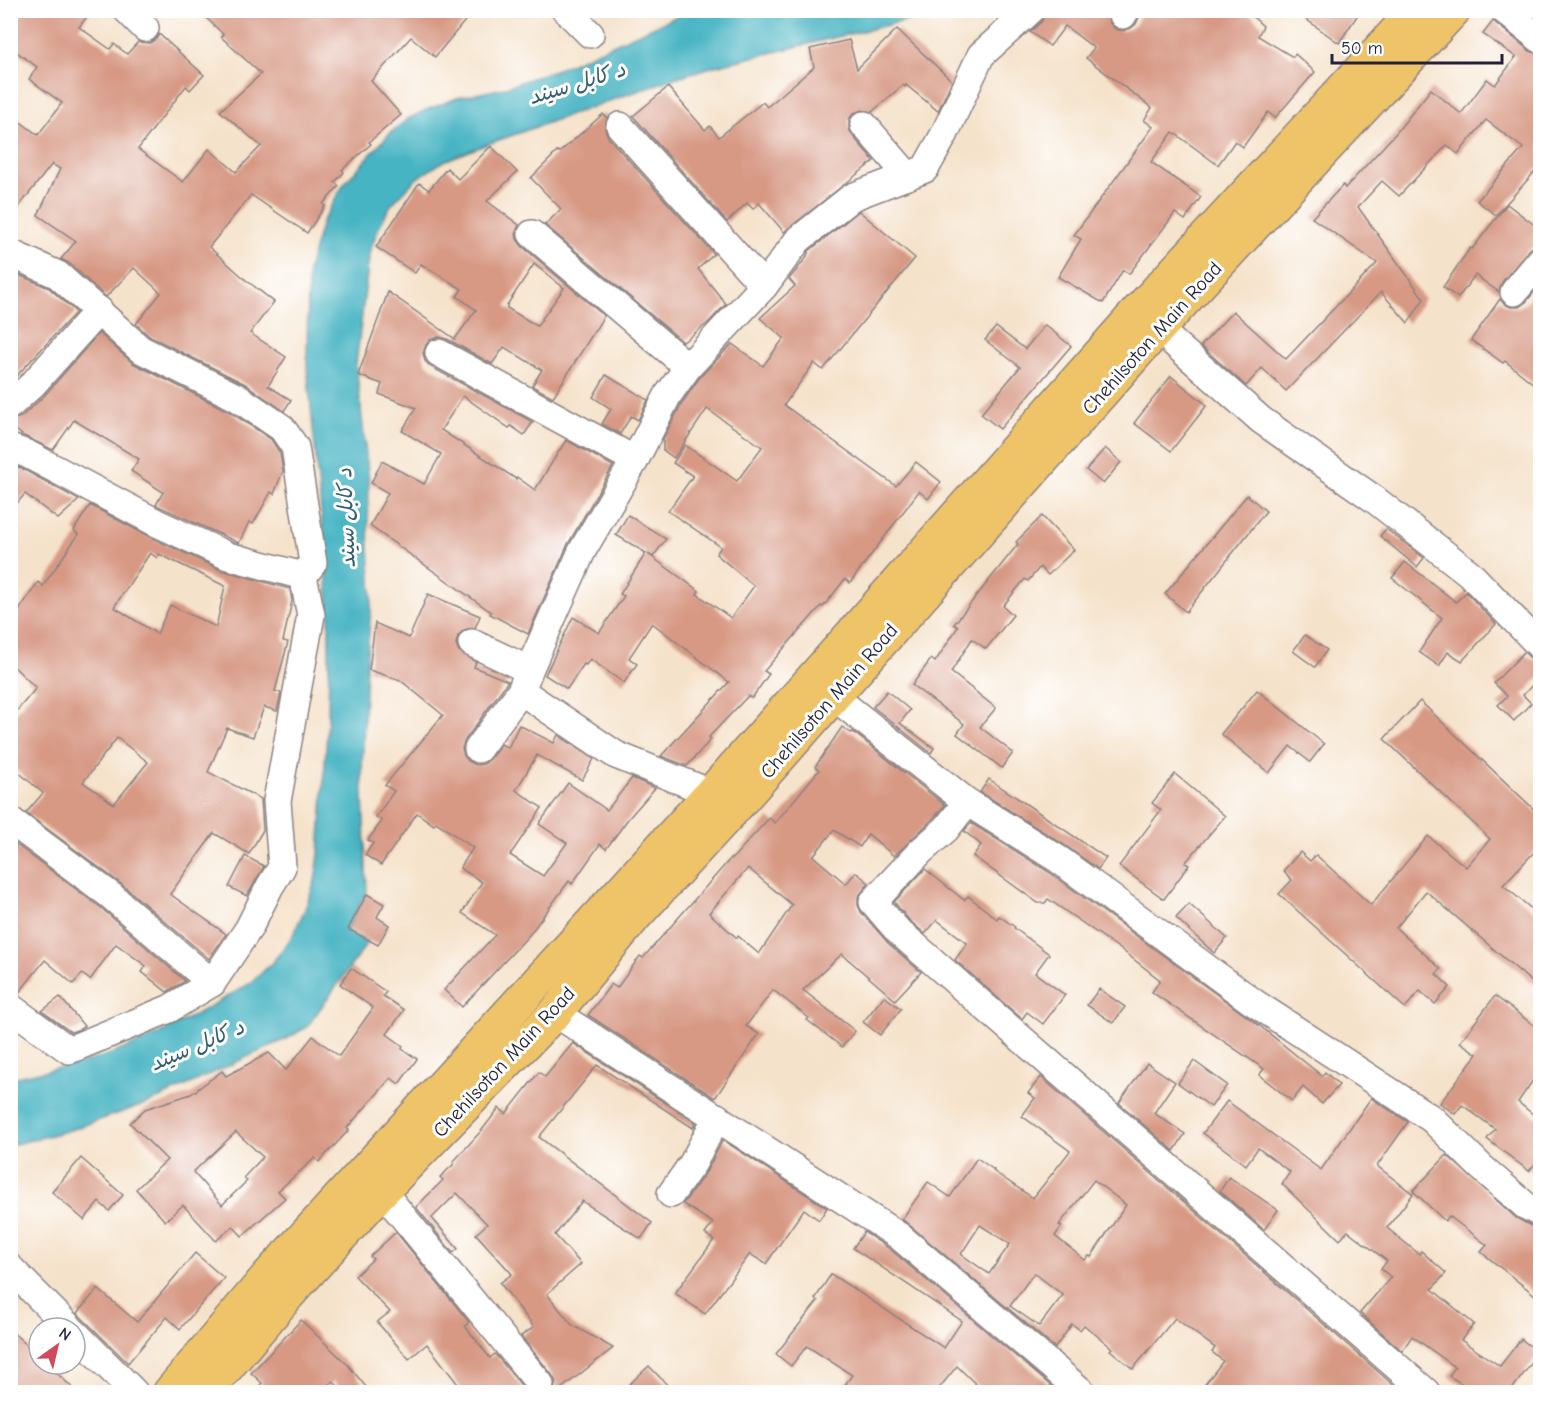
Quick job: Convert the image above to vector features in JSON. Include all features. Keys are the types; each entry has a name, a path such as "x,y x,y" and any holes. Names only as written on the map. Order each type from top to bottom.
{"main road":[{"name":"Chehilsoton Main Road","path":"170,1392 267,1277 711,794 1138,311 1416,10"},
{"name":"Chehilsoton Main Road","path":"206,1392 288,1295 382,1191 555,1012 636,915 732,811 1158,329 1454,10"}],"street":[{"path":"566,10 590,34"},
{"path":"478,749 525,680 582,551 635,460 668,395 688,367 764,286 798,240 852,197 925,169 944,135 981,54 1031,10"},
{"path":"1504,10 1540,39"},
{"path":"864,125 908,176"},
{"path":"620,126 764,286"},
{"path":"532,234 688,367"},
{"path":"10,253 58,275 140,349 238,398 282,428 295,447 313,563 303,576 311,615 277,801 282,867 249,928 212,983 169,1009 69,1050 10,1007"},
{"path":"1514,292 1540,261"},
{"path":"10,405 99,310"},
{"path":"1158,329 1261,420 1374,499 1469,573 1540,646"},
{"path":"439,353 635,460"},
{"path":"10,448 27,454 157,524 228,556 303,576"},
{"path":"472,643 525,680 616,755 711,794"},
{"path":"833,696 967,802 1058,859 1253,1002 1432,1119 1481,1167 1526,1206 1540,1213"},
{"path":"967,802 946,829 921,851 873,902 898,931 1426,1392"},
{"path":"10,820 110,895 212,983"},
{"path":"555,1012 899,1236 1082,1392"},
{"path":"671,1194 693,1163 717,1117"},
{"path":"382,1191 540,1384"},
{"path":"10,1268 58,1316"},
{"path":"87,1345 134,1392"}],"water":[{"name":"د کابل سيند","path":"689,11 935,11 913,19 715,66 674,78 485,145 444,161 417,178 391,205 370,250 356,364 369,481 368,530 372,598 366,667 362,771 367,892 346,931 368,942 307,1027 288,1038 149,1103 67,1131 11,1145 11,1078 82,1063 114,1053 144,1041 197,1014 251,983 273,962 292,937 315,881 319,854 328,717 329,612 307,366 308,270 322,222 344,184 389,134 408,119 457,98 504,88 563,67"}],"building":[{"path":"10,10 92,10 79,27 110,49 114,44 127,54 138,42 150,43 159,34 204,75 190,90 186,86 138,149 183,182 209,149 236,172 261,146 220,111 261,74 221,37 223,34 198,10 474,10 435,57 411,37 371,81 401,115 369,142 371,144 342,170 344,172 335,182 339,186 323,204 325,206 307,233 251,195 209,247 274,302 250,333 286,357 268,386 291,400 284,411 245,384 149,336 136,324 161,293 134,268 106,297 69,263 61,259 76,241 38,215 60,169 52,164 10,218 10,114 38,135 62,103 29,79 37,67 10,47"},
{"path":"1046,10 1108,10 1110,23 1115,29 1123,31 1136,24 1142,10 1245,10 1263,26 1258,36 1293,57 1295,54 1315,72 1275,118 1268,112 1243,147 1235,141 1218,165 1173,132 1151,162 1201,197 1185,220 1175,213 1129,274 1123,270 1103,303 1058,277 1081,239 1074,235 1153,127 1144,120 1152,108 1086,58 1094,48 1065,26 1050,46 1030,32 1042,21"},
{"path":"1293,10 1361,10 1339,43"},
{"path":"1493,21 1530,51 1540,54 1540,166 1496,215 1477,201 1523,148 1486,120 1458,154 1447,145 1399,196 1382,181 1358,207 1424,299 1408,323 1381,292 1286,391 1262,368 1246,386 1201,346 1233,311 1286,359 1377,263 1312,218 1343,185 1345,188 1396,133 1431,89 1461,114 1487,79 1495,85 1516,57 1483,34"},
{"path":"897,29 952,81 938,111 903,85 872,112 862,110 854,113 849,119 849,129 874,161 784,232 759,203 753,209 747,203 727,222 633,116 668,87 705,130 710,126 719,137 763,102 767,107 814,67 810,49 849,40 857,69"},
{"path":"603,114 607,118 605,129 608,137 714,254 698,269 726,304 708,323 683,342 545,225 561,209 531,178 558,151 560,152"},
{"path":"491,146 517,172 487,201 519,225 516,232 517,239 522,246 604,316 553,397 532,386 542,370 504,347 492,364 447,339 439,337 430,340 423,353 425,361 431,367 533,422 524,435 511,426 509,428 463,396 441,430 516,479 517,477 535,490 566,440 613,466 568,544 528,634 490,614 491,612 370,526 388,493 371,483 382,461 424,484 441,454 402,431 416,408 379,394 382,384 358,375 388,292 455,339 476,310 457,296 462,289 421,264 415,273 376,247 419,183 429,190 447,168 458,179","holes":["534,264 564,288 537,326 507,308"]},
{"path":"1507,204 1540,229 1540,246 1534,246 1528,251 1502,282 1499,292 1475,275 1458,298 1443,287 1470,248 1472,249"},
{"path":"859,211 915,258 823,370 814,363 784,405 896,486 916,462 941,482 928,499 919,491 850,583 845,579 823,607 821,606 764,671 769,674 752,698 748,696 709,737 711,739 687,766 661,756 729,682 652,623 629,658 637,664 624,683 590,659 567,689 545,675 573,617 599,633 624,596 620,594 646,553 616,535 628,515 666,539 653,557 648,554 699,591 697,594 731,618 754,586 716,554 721,547 668,511 693,476 673,463 685,445 737,481 762,447 707,409 674,458 663,450 663,439 682,403 700,377 732,344 763,366 784,338 760,318 795,286 789,279 809,251"},
{"path":"10,271 49,288 76,312 10,383"},
{"path":"1540,285 1540,389 1505,361 1503,363 1471,340 1500,299 1511,307 1519,307"},
{"path":"1045,325 1071,346 1000,429 981,414 1020,367 985,340 996,327 1025,349"},
{"path":"99,333 133,363 230,412 271,439 280,453 283,471 274,494 271,492 253,524 249,522 239,543 156,505 163,492 131,471 139,459 74,420 53,450 22,435 10,425 10,420 21,417 44,396"},
{"path":"606,375 648,400 638,420 631,416 620,434 602,424 611,409 593,397"},
{"path":"1171,376 1207,405 1171,451 1134,423"},
{"path":"1105,448 1121,462 1103,484 1086,470"},
{"path":"10,465 21,468 79,500 58,519 25,494 10,511"},
{"path":"1247,495 1266,511 1186,612 1165,594"},
{"path":"90,505 150,537 221,570 290,589 292,601 283,641 288,642 275,691 281,693 277,711 264,707 253,737 227,728 208,772 261,799 263,830 249,854 214,833 170,894 226,934 209,959 120,883 26,813 43,793 10,765 10,719 36,688 10,663 10,602 20,609 38,582 43,586 78,535 74,530","holes":["150,553 157,558 159,554 225,586 216,627 170,605 157,634 114,607","117,738 148,762 114,804 83,782"]},
{"path":"1042,516 1074,550 1048,575 1040,567 1028,581 1025,579 1003,606 1013,615 986,649 972,639 951,672 996,708 980,727 1013,753 1002,768 957,734 964,724 912,685 931,659 935,662 958,627 954,624 1018,544 1016,542"},
{"path":"1386,529 1424,558 1417,567 1380,536"},
{"path":"1405,562 1456,602 1466,592 1496,624 1462,661 1448,652 1439,666 1419,652 1442,618 1392,578"},
{"path":"428,594 480,616 475,628 464,630 458,636 456,644 459,651 476,662 474,667 508,681 465,740 462,748 468,761 476,765 484,764 501,744 508,748 519,725 554,743 558,735 594,759 582,780 537,755 516,790 542,808 510,855 543,876 567,843 539,824 568,783 607,810 632,778 655,788 606,849 600,844 572,884 569,881 530,934 462,1007 444,990 495,935 462,913 482,882 460,868 473,848 436,822 434,825 417,813 381,865 365,855 373,843 368,840 382,821 376,817 394,791 385,785 443,715 400,680 369,670 375,623 409,638"},
{"path":"1305,635 1327,650 1315,667 1293,651"},
{"path":"1524,652 1540,663 1540,677 1523,695 1531,703 1514,721 1498,705 1507,696 1494,683"},
{"path":"1257,690 1324,744 1310,762 1290,746 1269,773 1221,734"},
{"path":"887,691 910,710 900,723 934,748 931,753 873,707"},
{"path":"1420,701 1540,815 1540,846 1503,885 1540,916 1540,989 1426,891 1396,928 1441,969 1436,974 1450,987 1435,1004 1420,991 1405,1008 1279,894 1292,880 1283,871 1300,852 1310,861 1316,855 1371,905 1428,836 1466,867 1490,839 1384,739"},
{"path":"842,727 853,732 945,805 894,856 868,834 860,847 834,830 813,856 846,884 856,872 869,883 858,897 861,912 888,943 921,972 895,1000 842,954 803,990 855,1031 842,1047 773,990 746,1026 759,1034 715,1098 588,1015 611,984 617,988 640,956 643,958 769,818 775,823 819,770 815,767","holes":["748,868 792,905 759,954 709,913"]},
{"path":"1175,774 1225,816 1185,863 1189,865 1164,899 1119,866 1161,810 1152,803"},
{"path":"989,779 1106,858 1098,869 980,792"},
{"path":"971,823 1049,872 1260,1026 1322,1076 1325,1072 1339,1085 1322,1104 1303,1087 1292,1101 1259,1075 1264,1069 1152,992 1160,980 1123,951 1048,899 1045,903 1038,903 973,856 981,845 964,831"},
{"path":"10,840 100,907 185,981 167,992 142,972 146,966 116,944 90,980 82,974 73,984 45,960 18,994 10,991"},
{"path":"245,856 264,866 247,896 229,887"},
{"path":"925,869 964,900 968,896 997,919 999,916 1015,927 1049,954 1035,973 1065,995 1043,1024 1027,1012 1022,1019 955,960 967,943 937,920 925,934 894,902"},
{"path":"367,894 384,904 377,917 389,925 378,945 348,929"},
{"path":"1189,904 1227,938 1214,953 1176,918"},
{"path":"351,968 386,992 383,996 404,1010 387,1034 403,1046 402,1049 417,1059 399,1084 391,1078 347,1128 349,1130 319,1162 315,1158 278,1191 285,1198 242,1236 233,1226 216,1241 183,1205 165,1221 136,1189 167,1160 130,1123 145,1109 191,1094 222,1071 226,1076 269,1053 286,1070 313,1036 339,1056 373,1008 340,984","holes":["236,1132 263,1157 244,1177 247,1181 222,1205 193,1172"]},
{"path":"1099,989 1125,1007 1113,1023 1087,1005"},
{"path":"884,996 901,1009 880,1035 863,1022"},
{"path":"1495,996 1540,1030 1540,1070 1518,1102 1540,1120 1540,1158 1529,1171 1487,1139 1495,1129 1462,1105 1455,1114 1440,1103 1477,1054 1460,1042"},
{"path":"60,997 84,1026 80,1029 71,1032 42,1011"},
{"path":"573,1043 696,1123 693,1128 597,1065 539,1137 652,1223 641,1239 582,1201 555,1235 581,1264 547,1294 572,1325 613,1348 557,1392 553,1392 556,1382 552,1375 521,1336 534,1327 500,1283 512,1274 476,1234 487,1224 457,1193 432,1218 458,1249 453,1253 416,1207 443,1180 440,1177 454,1164 453,1162 499,1108 506,1114 539,1072 545,1077"},
{"path":"1194,1061 1227,1085 1211,1107 1178,1083"},
{"path":"1147,1063 1175,1082 1154,1113 1185,1134 1174,1151 1119,1103"},
{"path":"1041,1077 1397,1388 1394,1392 1199,1392 1223,1361 1212,1352 1215,1348 1175,1318 1133,1369 1084,1325 1080,1330 1072,1324 1055,1348 902,1219 928,1182 950,1197 977,1158 1033,1198 1070,1151 1022,1116 1035,1098 1028,1093","holes":["1094,1180 1126,1205 1091,1257 1085,1260 1055,1236 1062,1226 1059,1225","980,1225 1010,1244 989,1274 961,1254","1034,1273 1063,1295 1039,1326 1010,1306"]},
{"path":"1371,1098 1408,1122 1377,1166 1413,1194 1387,1228 1419,1254 1421,1251 1446,1273 1432,1289 1474,1324 1461,1340 1500,1366 1521,1339 1539,1353 1510,1392 1475,1392 1449,1376 1455,1367 1412,1336 1402,1351 1360,1313 1391,1277 1381,1269 1387,1261 1348,1231 1340,1240 1282,1184 1290,1172 1258,1148 1246,1165 1203,1133 1227,1101 1321,1170"},
{"path":"723,1140 827,1208 819,1220 804,1209 766,1264 750,1254 705,1314 675,1293 714,1240 705,1234 713,1223 683,1204 706,1172"},
{"path":"1447,1155 1516,1218 1540,1229 1540,1299 1481,1252 1487,1245 1449,1216 1445,1221 1413,1191"},
{"path":"81,1158 123,1195 109,1211 99,1202 84,1220 52,1192"},
{"path":"1229,1177 1278,1210 1264,1230 1220,1191"},
{"path":"396,1232 469,1322 465,1326 490,1358 495,1354 527,1392 464,1392 427,1344 409,1359 377,1322 390,1312 355,1276 373,1259 370,1256"},
{"path":"864,1232 890,1249 1058,1392 984,1392 957,1366 936,1392 840,1392 852,1375 807,1346 791,1366 776,1354 818,1301 815,1299 831,1274 944,1348 962,1321 853,1248"},
{"path":"195,1253 224,1278 180,1329 167,1317 128,1363 87,1323 87,1316 80,1316 77,1313 98,1289 137,1322"},
{"path":"301,1320 349,1366 370,1392 343,1392 333,1381 322,1392 253,1392 262,1383 251,1373"},
{"path":"10,1330 27,1345 27,1376 60,1376 77,1392 10,1392"},
{"path":"649,1366 674,1392 621,1392"}]}
